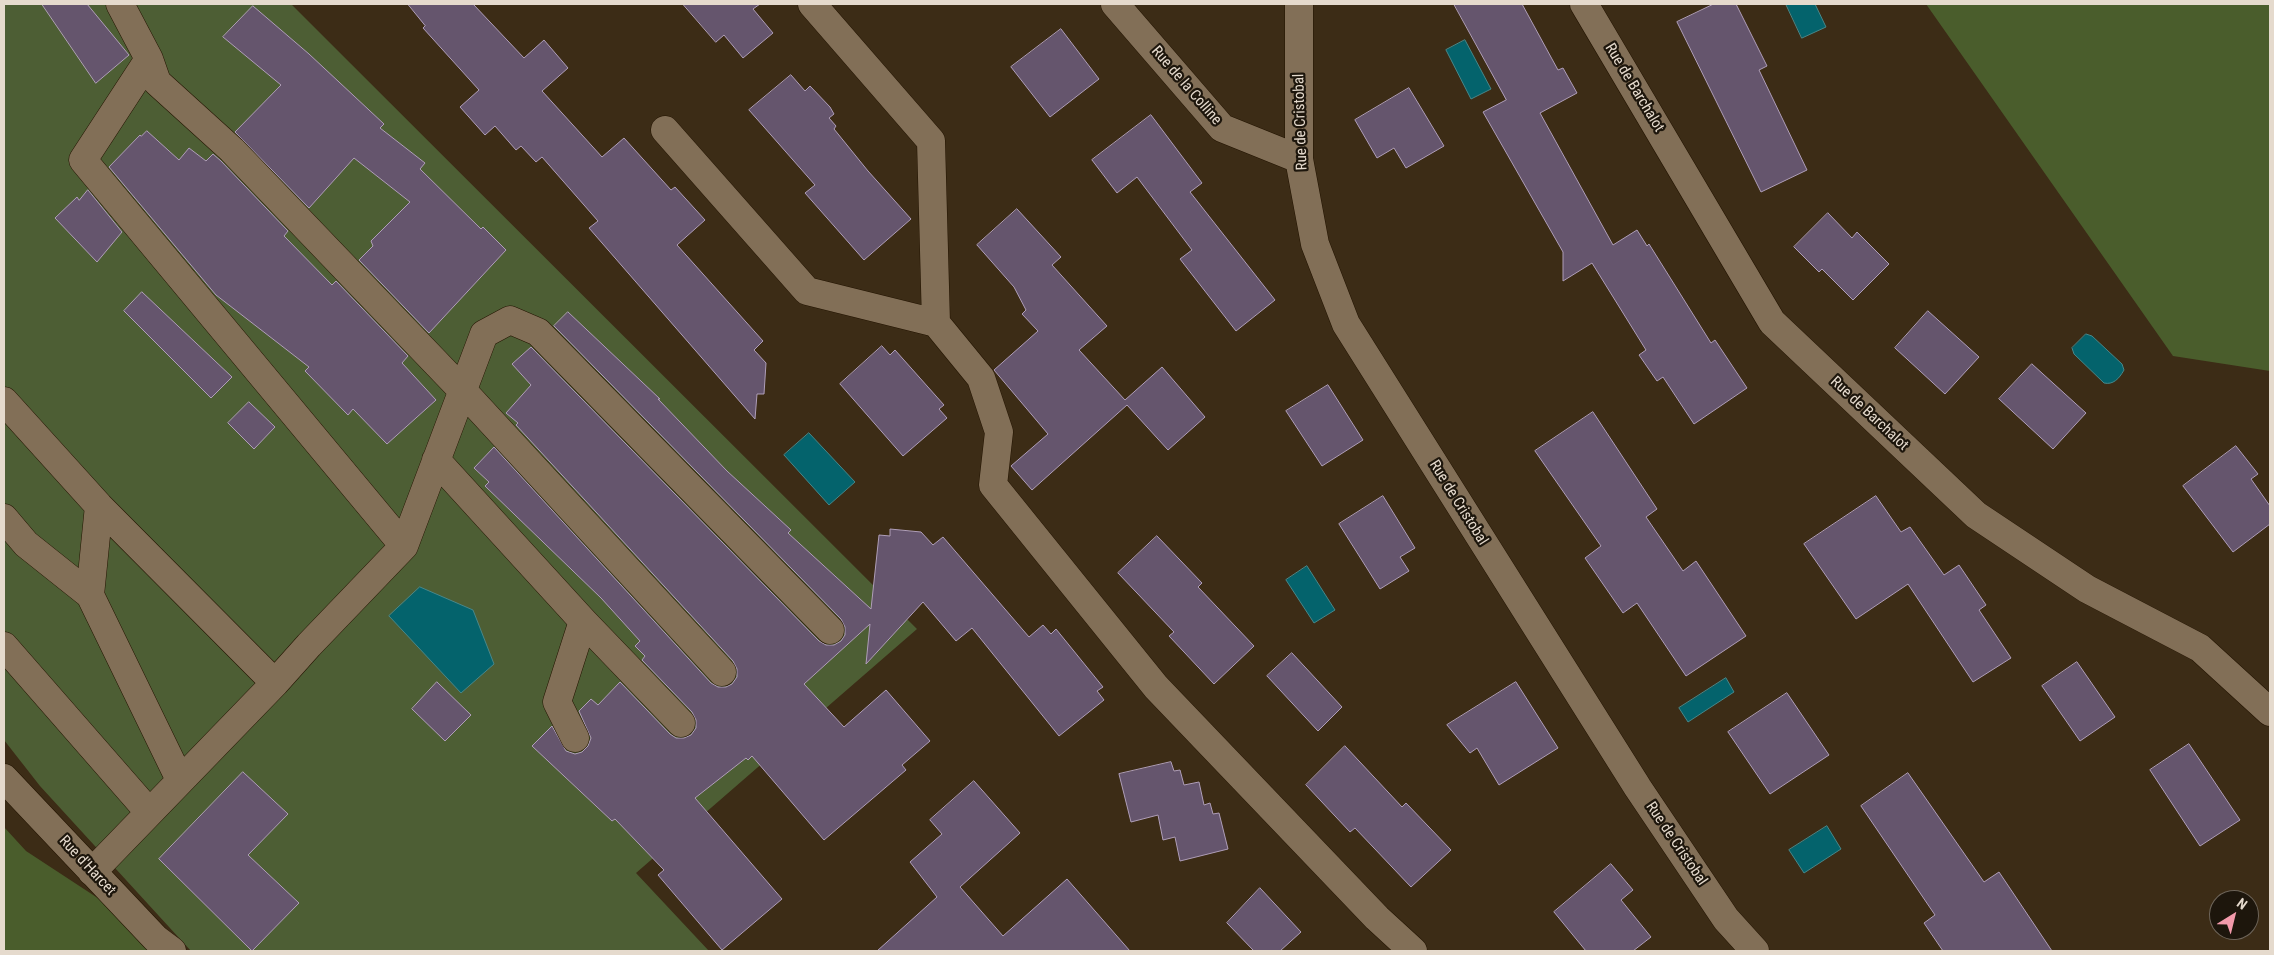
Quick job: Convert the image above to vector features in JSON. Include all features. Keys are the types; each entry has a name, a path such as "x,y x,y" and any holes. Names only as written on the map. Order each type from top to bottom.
{"street":[{"path":"120,4 149,59 157,82 232,150 463,391 722,672"},
{"path":"812,4 931,141 936,323"},
{"name":"Rue de la Colline","path":"1115,4 1222,128 1299,159"},
{"name":"Rue de Cristobal","path":"1299,4 1299,159 1315,244 1346,324 1638,788 1726,919 1755,951"},
{"name":"Rue de Barchalot","path":"1584,4 1772,322 1976,515 2087,589 2200,648 2270,712"},
{"path":"149,59 83,160 404,546"},
{"path":"665,130 807,291 936,323 981,378 999,432 993,485 1156,687 1377,918 1413,951"},
{"path":"92,872 275,683 404,546 484,334 510,320 538,332 830,630"},
{"path":"4,401 99,506 275,683"},
{"path":"436,460 583,621 681,723"},
{"path":"90,595 99,506"},
{"path":"4,518 26,544 90,595 180,780"},
{"path":"575,738 557,702 583,621"},
{"path":"4,646 26,674 149,812"},
{"name":"Rue d'Harcet","path":"4,778 156,939 172,951"}],"green space":[{"path":"4,4 291,4 917,629 636,873 709,951 191,951 40,786 4,740"},
{"path":"1926,4 2270,4 2270,371 2173,356"},
{"path":"4,827 26,851 145,929 184,951 4,951"}],"water":[{"path":"1786,4 1815,4 1826,27 1802,38"},
{"path":"1465,40 1491,89 1471,99 1446,50"},
{"path":"2086,334 2092,336 2122,364 2124,370 2118,379 2113,382 2104,383 2074,354 2072,348"},
{"path":"809,433 855,482 829,505 784,455"},
{"path":"1307,566 1335,610 1314,623 1286,580"},
{"path":"420,587 473,610 494,664 461,693 389,616"},
{"path":"1726,678 1734,692 1688,722 1679,708"},
{"path":"1827,826 1841,849 1804,873 1789,850"}],"building":[{"path":"42,4 87,4 129,55 96,83"},
{"path":"408,4 473,4 524,58 544,40 568,68 542,91 602,157 624,138 671,190 675,187 705,220 677,245 763,341 754,350 766,363 764,394 757,394 755,419 589,228 598,221 542,157 536,162 521,146 516,150 495,126 485,135 460,107 479,90 423,28 425,26"},
{"path":"683,4 760,4 753,9 773,33 743,58 724,35 716,42"},
{"path":"1454,4 1522,4 1558,70 1563,68 1577,93 1540,113 1613,245 1637,230 1647,246 1649,244 1711,343 1715,340 1747,388 1694,424 1663,377 1657,381 1639,355 1646,350 1592,263 1563,281 1563,252 1483,112 1506,100"},
{"path":"1714,4 1736,4 1767,66 1759,70 1807,170 1761,192 1677,22"},
{"path":"253,6 309,54 384,124 380,128 425,163 420,169 481,229 483,227 506,250 429,333 359,260 373,246 371,241 410,202 354,158 309,208 235,132 281,85 223,37"},
{"path":"1061,29 1099,79 1050,117 1011,67"},
{"path":"791,75 805,91 810,86 830,107 834,114 829,118 836,126 834,129 911,219 864,260 805,193 815,185 749,110"},
{"path":"1409,88 1444,146 1406,168 1394,148 1377,158 1355,120"},
{"path":"1151,115 1202,183 1190,192 1275,300 1236,331 1180,259 1192,250 1137,177 1117,193 1092,160"},
{"path":"147,131 179,160 189,148 206,161 213,154 221,161 288,231 284,236 332,285 336,281 408,356 402,363 436,400 387,444 353,409 348,415 305,371 309,367 216,295 109,167 140,135"},
{"path":"88,190 122,232 97,262 55,218 77,197 79,200"},
{"path":"1017,209 1061,257 1052,265 1107,326 1079,350 1125,400 1162,367 1205,417 1168,450 1127,405 1032,490 1011,466 1048,434 994,370 1038,331 1022,314 1026,310 1014,287 977,245"},
{"path":"1828,213 1852,238 1857,232 1889,264 1853,300 1822,269 1819,272 1794,247"},
{"path":"142,292 232,377 211,398 124,311"},
{"path":"1928,311 1979,357 1945,394 1895,348"},
{"path":"568,312 660,399 658,399 727,471 791,530 788,533 871,609 879,535 890,536 890,529 921,532 933,545 943,537 1029,637 1043,625 1051,634 1056,629 1103,687 1097,691 1104,700 1059,736 972,628 956,641 923,602 866,664 870,624 804,684 844,727 886,690 930,741 902,765 906,770 824,840 752,756 748,760 746,758 695,798 782,899 722,950 658,875 664,870 615,819 612,821 532,746 552,726 566,751 575,754 582,752 588,746 591,738 579,711 591,699 598,705 620,682 676,738 684,738 691,735 696,728 696,720 692,712 642,660 645,656 635,646 640,641 601,598 485,486 489,482 474,468 494,447 711,683 718,687 726,687 732,684 737,677 737,669 733,661 516,425 518,423 506,413 531,385 512,364 531,347 819,641 826,645 834,645 841,641 845,635 845,627 841,619 554,326"},
{"path":"882,346 890,355 895,350 944,405 939,409 947,418 903,456 840,384"},
{"path":"2032,364 2086,413 2053,449 1999,399"},
{"path":"1328,385 1363,440 1322,466 1286,411"},
{"path":"249,402 275,427 254,449 228,423"},
{"path":"1593,412 1657,509 1646,517 1683,571 1696,561 1746,636 1686,676 1637,603 1623,613 1585,558 1601,546 1535,451"},
{"path":"2236,446 2258,474 2251,479 2270,506 2270,524 2233,552 2183,486"},
{"path":"1383,496 1415,548 1400,557 1409,571 1380,589 1339,524"},
{"path":"1876,496 1901,532 1910,527 1944,575 1959,565 1986,605 1979,610 2011,658 1973,682 1908,584 1856,619 1804,544"},
{"path":"1157,536 1202,583 1198,587 1254,646 1214,684 1169,636 1174,632 1118,573"},
{"path":"1292,653 1342,707 1318,731 1267,676"},
{"path":"2077,662 2115,717 2080,741 2042,686"},
{"path":"437,682 471,715 445,741 412,709"},
{"path":"1516,682 1558,748 1499,785 1477,748 1470,753 1447,725"},
{"path":"1787,693 1829,755 1770,794 1728,732"},
{"path":"2189,744 2240,820 2200,846 2150,770"},
{"path":"1345,746 1402,807 1406,803 1451,850 1411,887 1355,828 1350,832 1306,785"},
{"path":"1171,762 1174,771 1180,770 1184,785 1199,782 1204,805 1210,803 1213,814 1219,813 1228,849 1180,861 1175,837 1163,840 1158,815 1131,822 1119,774"},
{"path":"243,772 288,814 248,855 299,903 252,951 159,859"},
{"path":"1908,773 1984,882 1999,872 2052,951 1943,951 1924,923 1935,915 1861,806"},
{"path":"974,781 1020,833 960,887 1003,936 1067,879 1130,951 877,951 937,897 910,862 942,834 930,820"},
{"path":"1611,864 1633,890 1621,900 1651,937 1633,951 1586,951 1554,912"},
{"path":"1260,888 1301,932 1280,951 1254,951 1227,923"}]}
